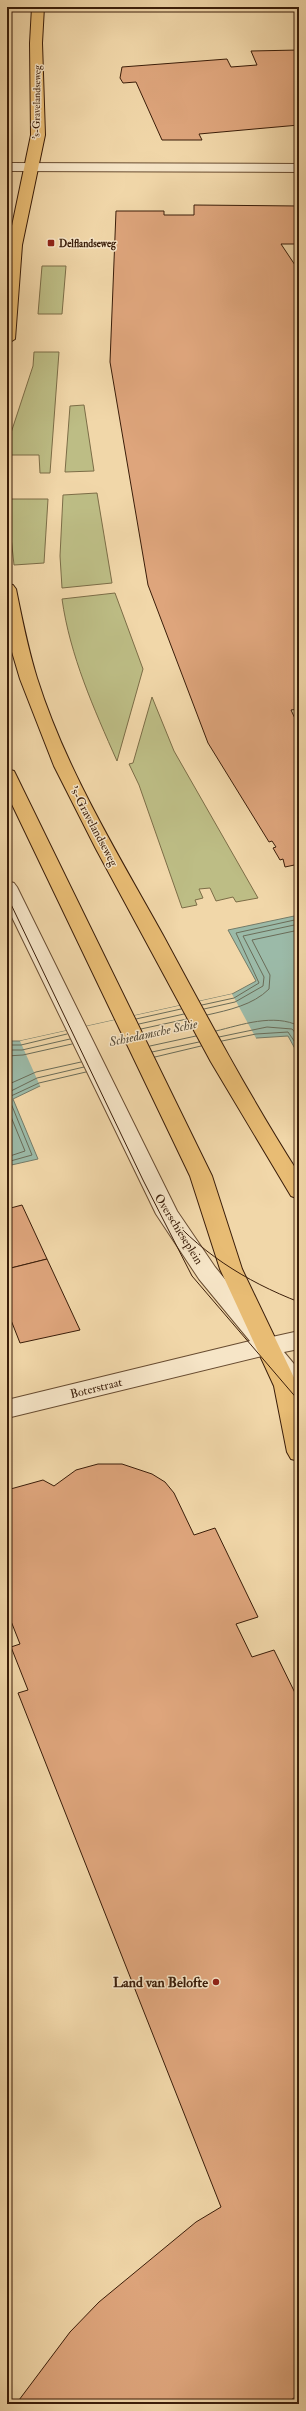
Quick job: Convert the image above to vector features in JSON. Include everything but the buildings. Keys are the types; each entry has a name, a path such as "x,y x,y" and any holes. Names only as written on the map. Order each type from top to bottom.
{"main road":[{"name":"'s-Gravelandseweg","path":"7,339 15,245 30,167 38,135 36,43 38,7"},
{"name":"'s-Gravelandseweg","path":"7,589 20,646 39,707 76,795 190,1003 214,1051 263,1136 299,1191"},
{"name":"Overschieseplein","path":"7,775 201,1176 231,1268 286,1386 299,1452"}],"street":[{"path":"7,167 299,168"},
{"name":"Overschieseplein","path":"7,888 98,1077 167,1214 207,1273 268,1346 299,1386"},
{"path":"268,1346 299,1340"},
{"name":"Boterstraat","path":"7,1409 268,1346"}],"green space":[{"path":"42,266 66,266 62,314 38,314"},
{"path":"34,352 59,352 50,473 40,473 39,455 7,455 7,445 33,366"},
{"path":"84,405 94,471 65,472 70,406"},
{"path":"97,493 112,583 62,588 60,556 63,495"},
{"path":"7,499 48,499 44,563 14,565"},
{"path":"115,593 143,669 117,761 77,662 62,599"},
{"path":"152,697 174,751 258,898 236,902 233,897 216,901 210,888 199,889 203,898 195,900 197,905 182,908 139,785 129,764 133,763"}],"water":[{"name":"Schiedamsche Schie","path":"299,915 299,1056 288,1036 257,1038 40,1086 13,1099 38,1159 7,1166 7,1041 20,1041 232,994 256,981 228,930"}],"pier":[{"path":"232,994 257,1040 41,1088 20,1041"}],"tram line":[{"path":"7,896 143,1180 192,1276 299,1401"},
{"path":"160,1205 174,1222 190,1237 223,1263 279,1294 299,1302"}],"place":[{"name":"Delflandseweg","path":"51,243"},
{"name":"Land van Belofte","path":"216,1982"}]}
